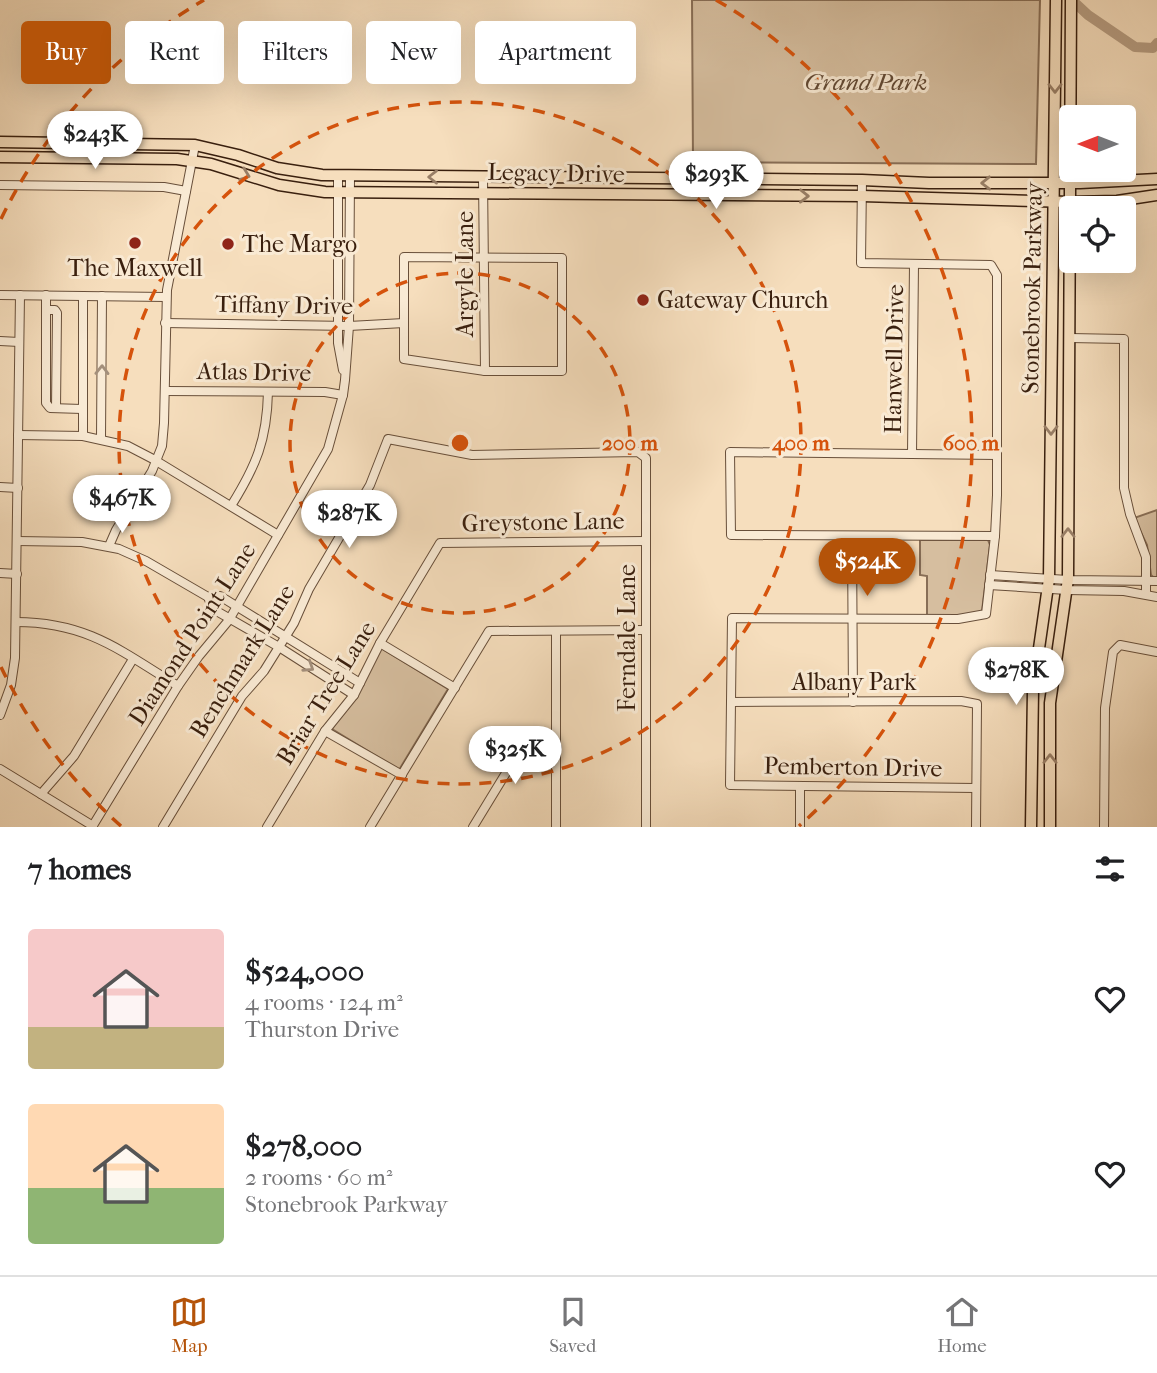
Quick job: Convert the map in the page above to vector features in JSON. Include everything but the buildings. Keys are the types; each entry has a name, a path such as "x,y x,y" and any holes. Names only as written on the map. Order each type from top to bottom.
{"main road":[{"name":"Stonebrook Parkway","path":"1031,827 1033,690 1049,584 1056,0"},
{"name":"Stonebrook Parkway","path":"1070,196 1071,0"},
{"name":"Legacy Drive","path":"0,142 195,145 292,171 344,176 862,180 929,183 1070,183 1157,178"},
{"name":"Legacy Drive","path":"0,157 166,158 193,161 310,191 862,196 1059,202"},
{"path":"688,179 688,195"},
{"name":"Legacy Drive","path":"1136,199 1157,195"},
{"name":"Stonebrook Parkway","path":"1050,827 1051,703 1067,585 1070,273"},
{"path":"1051,338 1070,338"}],"street":[{"path":"110,546 157,461 164,431 166,297 195,145"},
{"name":"Diamond Point Lane","path":"93,826 178,687 229,620 328,449 343,395 349,326 344,176"},
{"name":"Argyle Lane","path":"483,177 485,371"},
{"path":"731,702 732,618 958,619 986,614 995,536 997,454 999,298 994,267 991,264 861,263 862,180"},
{"path":"0,185 164,187 186,191"},
{"name":"Diamond Point Lane","path":"344,192 338,343 345,380"},
{"path":"404,257 484,258 562,258 562,371 485,371 404,359 404,257"},
{"name":"Hanwell Drive","path":"912,454 914,264"},
{"path":"0,295 166,297"},
{"path":"0,716 13,676 16,622 20,295"},
{"path":"46,295 46,402 50,408 82,409"},
{"path":"83,296 83,436"},
{"path":"101,438 102,296"},
{"name":"Tiffany Drive","path":"165,323 338,326 404,323"},
{"path":"1070,338 1124,339 1124,488 1129,514 1145,549 1152,581 1146,594"},
{"path":"0,341 19,342"},
{"name":"Atlas Drive","path":"165,391 343,395"},
{"path":"231,506 252,472 262,446 268,392"},
{"path":"18,435 83,436 128,446 278,535"},
{"name":"Benchmark Lane","path":"163,827 242,696 264,671 294,623 310,589 370,485 388,439 472,455 638,452"},
{"name":"Ferndale Lane","path":"638,452 646,458 646,827"},
{"path":"995,536 731,535 730,453 997,454"},
{"path":"0,487 18,488"},
{"path":"852,536 853,702"},
{"path":"17,541 82,542 110,546 146,561 208,597 220,596 360,683"},
{"name":"Greystone Lane","path":"440,543 646,541"},
{"name":"Briar Tree Lane","path":"267,827 325,731 354,695 380,643 440,543"},
{"path":"0,573 17,574"},
{"path":"990,575 1049,584"},
{"path":"1067,585 1152,581"},
{"path":"989,585 1067,585 1157,597"},
{"path":"208,597 213,609 229,620 354,695"},
{"path":"16,622 49,623 76,629 102,640 178,687"},
{"path":"370,827 489,631 646,630"},
{"path":"556,631 556,827"},
{"path":"380,643 454,688"},
{"path":"1104,827 1105,708 1108,677 1115,648 1120,645 1157,652"},
{"path":"41,794 74,756 133,659"},
{"name":"Albany Park","path":"731,702 961,701 977,704 976,788"},
{"name":"Pemberton Drive","path":"731,702 730,785 976,788"},
{"path":"325,731 401,775"},
{"path":"473,827 520,750 531,747 557,747"},
{"path":"0,769 93,826"},
{"path":"800,786 800,827"},
{"path":"976,788 976,827"}],"green space":[{"name":"Grand Park","path":"692,0 1040,0 1036,164 693,162"},
{"path":"1157,510 1157,578 1154,578 1151,575 1147,545 1134,518"},
{"path":"920,540 988,540 990,545 982,611 974,615 927,617 927,576 920,575"},
{"path":"381,648 448,689 399,770 332,729"}],"waterway":[{"path":"1072,0 1088,15 1135,47 1153,48 1157,43"}],"place":[{"name":"The Maxwell","path":"135,243"},
{"name":"The Margo","path":"228,244"},
{"name":"Gateway Church","path":"643,300"}]}
